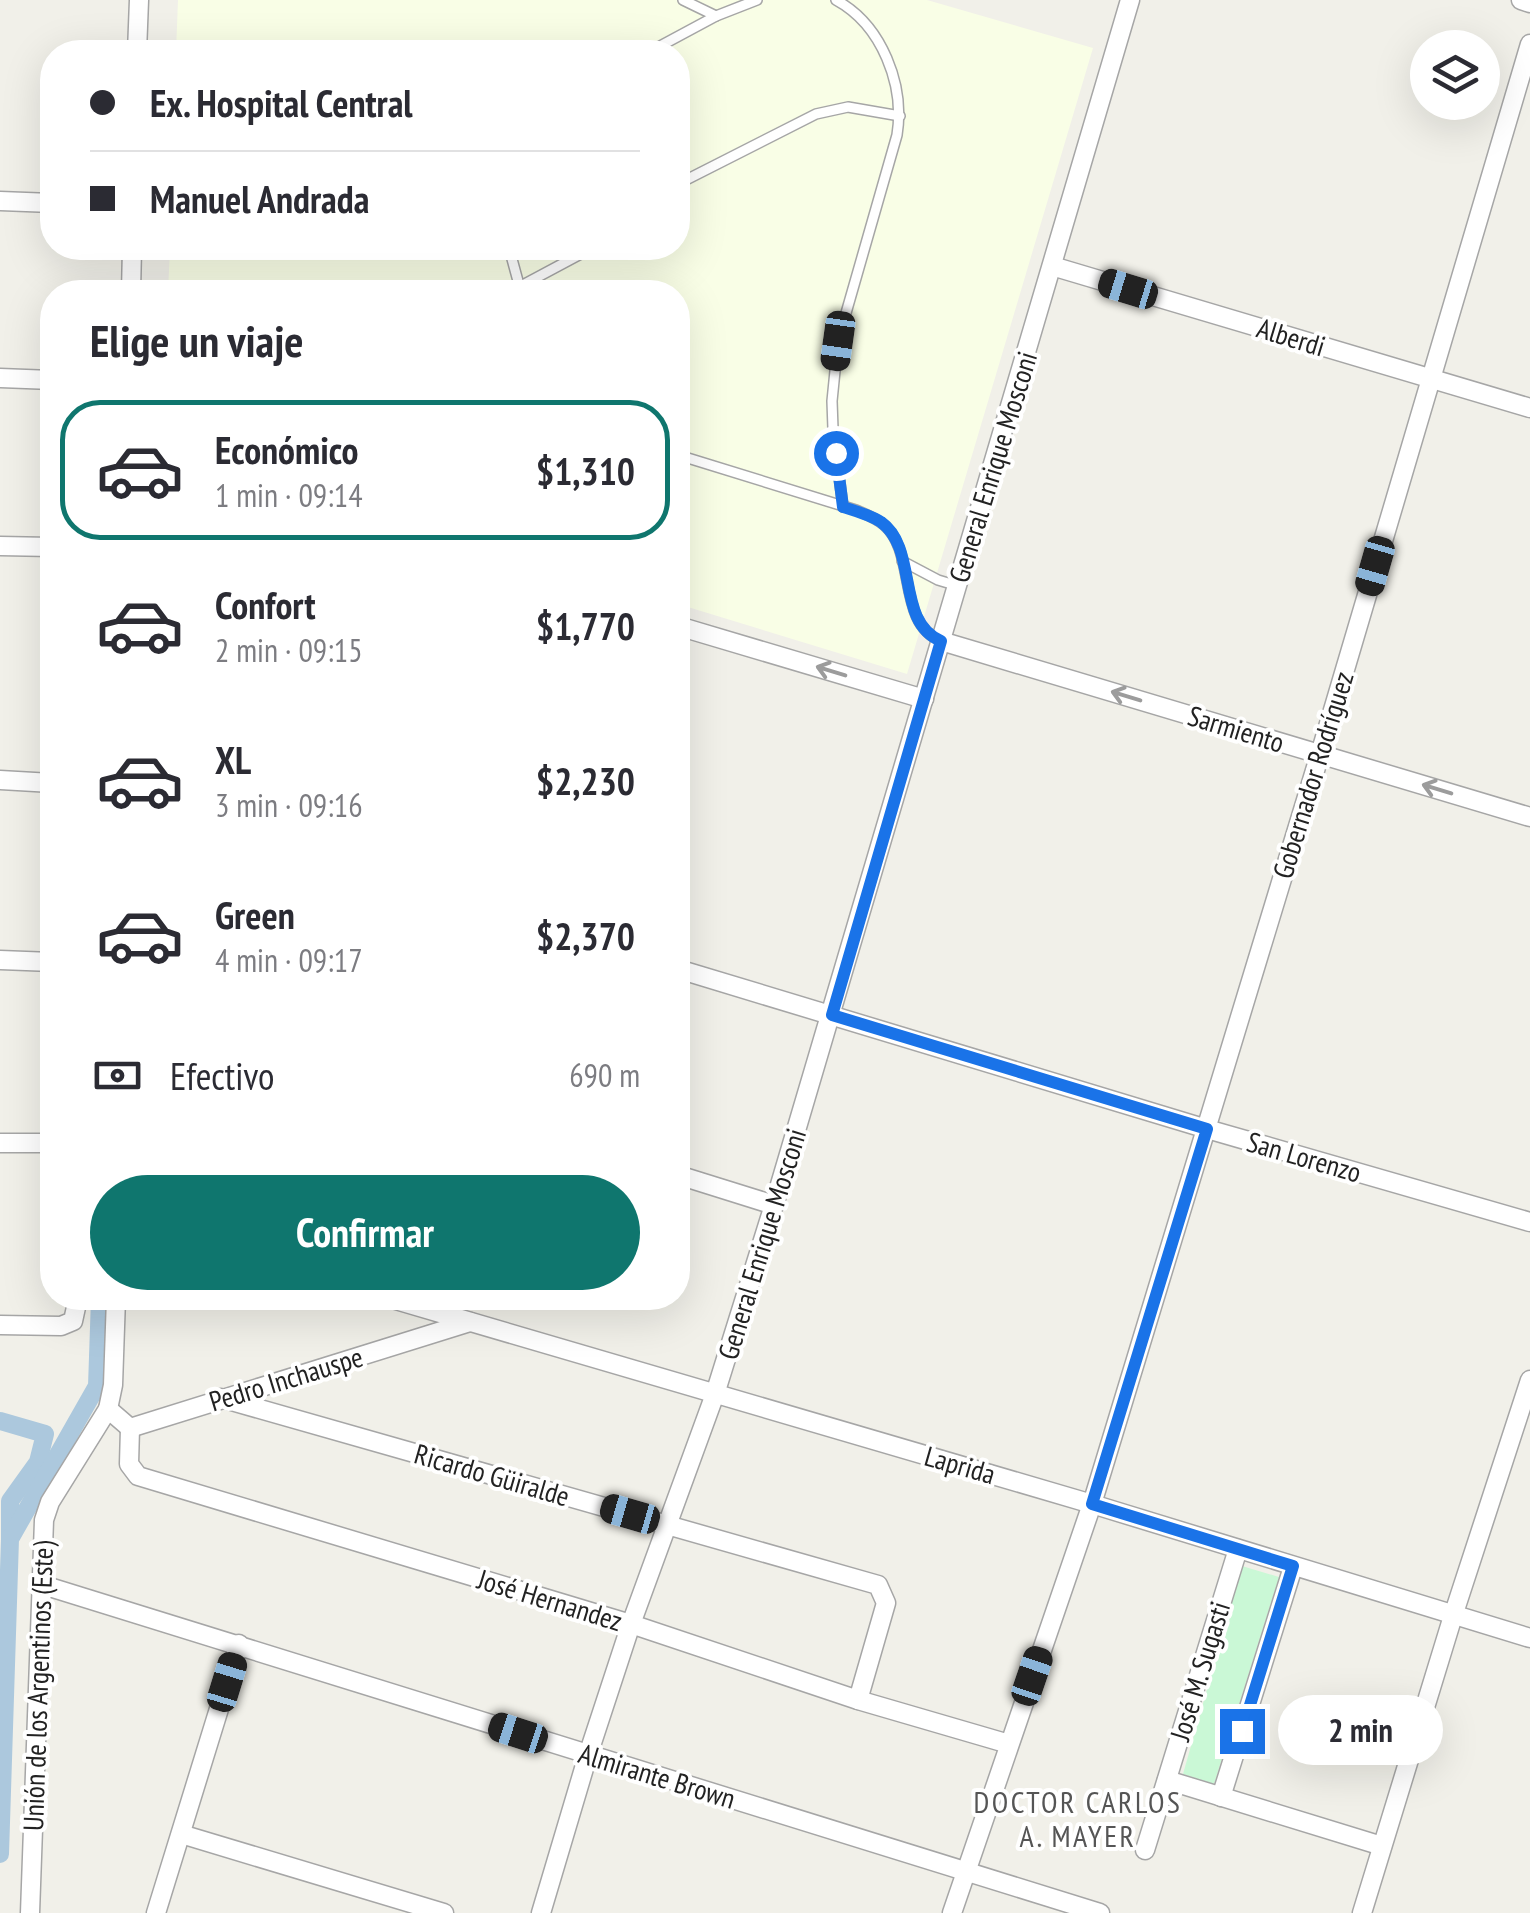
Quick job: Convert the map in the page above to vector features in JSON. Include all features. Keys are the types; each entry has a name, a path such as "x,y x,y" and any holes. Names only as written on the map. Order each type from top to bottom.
{"street":[{"path":"137,40 139,0"},
{"name":"General Enrique Mosconi","path":"541,1913 631,1624 715,1394 774,1205 1130,0"},
{"path":"1520,0 1530,3"},
{"name":"Gobernador Rodríguez","path":"952,1913 1092,1504 1530,44"},
{"path":"0,201 40,203"},
{"name":"Alberdi","path":"1052,266 1530,408"},
{"path":"0,378 40,380"},
{"path":"0,546 40,547"},
{"path":"690,630 924,699"},
{"name":"Sarmiento","path":"941,641 1530,817"},
{"path":"0,780 40,782"},
{"path":"0,960 40,962"},
{"name":"San Lorenzo","path":"690,974 1530,1222"},
{"path":"0,1142 40,1144"},
{"path":"690,1180 774,1205"},
{"path":"0,1325 61,1326 73,1321 75,1310"},
{"name":"Unión de los Argentinos (Este)","path":"30,1913 44,1520 50,1502 108,1408 115,1310"},
{"name":"Laprida","path":"430,1310 1092,1504 1530,1638"},
{"name":"Pedro Inchauspe","path":"130,1428 471,1322"},
{"path":"1362,1913 1530,1380"},
{"name":"Ricardo Güiralde","path":"221,1398 878,1585 886,1603 858,1700"},
{"path":"108,1408 130,1428"},
{"name":"José Hernandez","path":"130,1428 129,1464 138,1476 631,1624 858,1700 1009,1744"},
{"name":"José M. Sugasti","path":"1146,1850 1238,1549"},
{"path":"1221,1797 1293,1566"},
{"name":"Almirante Brown","path":"43,1585 1100,1913"},
{"path":"156,1913 239,1644"},
{"path":"1167,1780 1382,1846"},
{"path":"180,1834 444,1913"}],"lane":[{"path":"683,0 716,16"},
{"path":"671,40 757,0"},
{"path":"836,0 874,36 897,89 900,116 838,341 832,401 843,507"},
{"path":"690,178 816,114 848,107 900,116"},
{"path":"537,280 571,260"},
{"path":"690,459 843,507 883,524 892,534 923,628 941,641"},
{"path":"902,562 958,586"}],"shaded area":[{"path":"178,0 927,0 1093,48 907,674 690,608 690,280 169,280 169,260 690,260 690,40 176,40"}],"green space":[{"path":"1242,1566 1279,1577 1214,1784 1183,1774"}],"waterway":[{"path":"0,1854 10,1539 97,1386 100,1310"},
{"path":"0,1421 45,1434 38,1462 10,1501 10,1537"}],"district":[{"name":"DOCTOR CARLOS A. MAYER","path":"1078,1820"}],"route":[{"path":"836,453 843,507 869,516 892,534 923,628 941,641 832,1015 1207,1129 1092,1504 1293,1566 1242,1731"}]}
